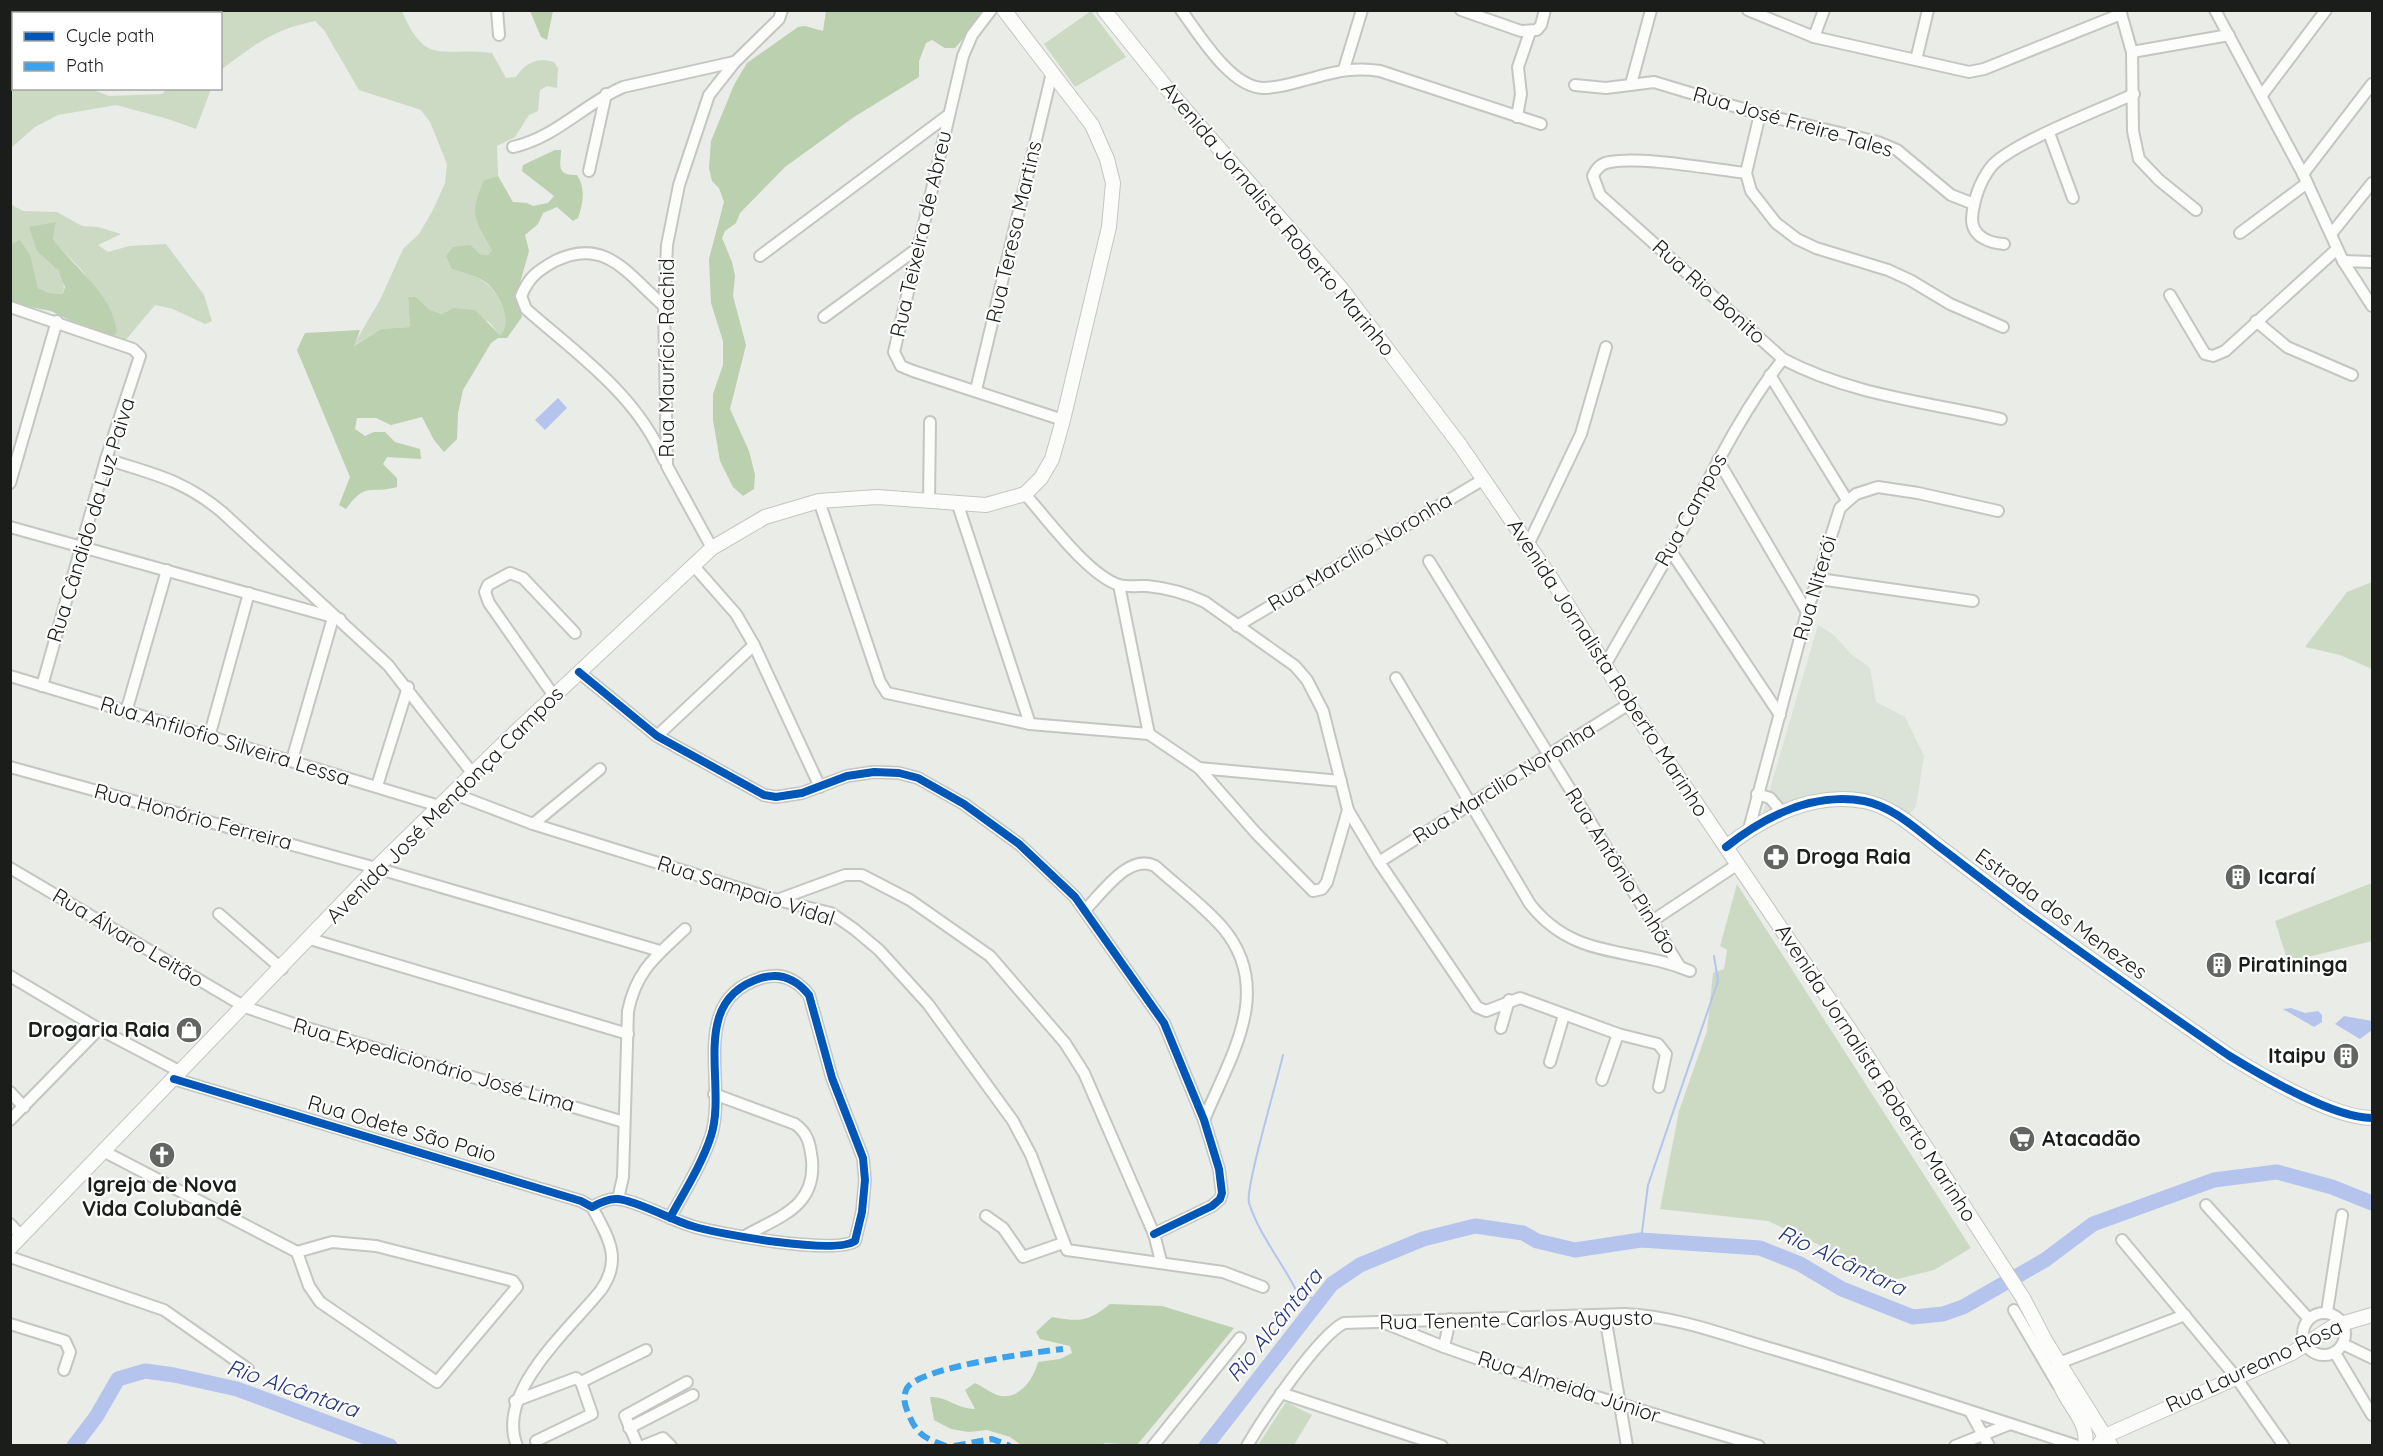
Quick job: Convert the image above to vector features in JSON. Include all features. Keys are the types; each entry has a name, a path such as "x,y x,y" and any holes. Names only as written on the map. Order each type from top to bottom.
{"main road":[{"path":"1004,10 1092,125 1107,159 1113,183 1109,228 1063,420 1048,468 1025,494"},
{"name":"Avenida Jornalista Roberto Marinho","path":"1104,10 1169,91 1347,295 1484,479 1629,704 1858,1042 2023,1298 2105,1442"},
{"name":"Avenida José Mendonça Campos","path":"10,1248 282,969 376,868 579,672 712,548 765,517 819,501 849,497 929,501 958,505 999,503 1025,494"},
{"name":"Estrada dos Menezes","path":"1726,847 1749,829 1782,812 1834,799 1866,802 1888,809 2027,913 2228,1055 2254,1071 2344,1114 2373,1118"},
{"name":"Rua Laureano Rosa","path":"2105,1442 2235,1376 2292,1353 2304,1343 2342,1322 2373,1315"},
{"name":"Avenida Jornalista Roberto Marinho","path":"2059,1363 2057,1375 2061,1391 2084,1425 2085,1446"}],"street":[{"path":"497,10 499,35"},
{"name":"Rua Maurício Rachid","path":"712,548 667,466 664,306 667,245 679,185 709,95 735,62 779,19 782,10"},
{"name":"Rua Teixeira de Abreu","path":"991,10 972,35 963,56 947,116 894,352 896,360 913,371 1063,420"},
{"path":"1181,10 1215,56 1235,76 1247,84 1261,88 1282,86 1344,69 1362,68 1380,71 1541,124"},
{"path":"1344,69 1362,10"},
{"path":"1461,10 1530,32"},
{"path":"1517,117 1521,94 1518,67 1530,32 1541,25 1545,10"},
{"path":"1631,84 1651,10"},
{"path":"1748,10 1814,37 1969,72 1984,69 2120,12 2132,52 2133,130 2139,159 2159,180 2196,210"},
{"path":"1814,37 1824,10"},
{"path":"1916,60 1928,10"},
{"path":"2215,10 2305,179 2343,261 2371,300"},
{"path":"2262,95 2326,10"},
{"path":"2132,52 2229,35"},
{"path":"513,147 544,137 606,94 647,80 735,62"},
{"name":"Rua Teresa Martins","path":"976,390 1052,73"},
{"name":"Rua José Freire Tales","path":"1575,86 1606,88 1654,82 1760,114 1888,146 1912,160 1951,195 1974,204"},
{"path":"2240,233 2305,179 2373,84"},
{"path":"589,171 606,94"},
{"path":"2004,244 1985,240 1976,232 1972,224 1974,204 1991,166 2014,149 2134,94"},
{"path":"1760,114 1746,173 1751,191 1760,206 1776,223 1797,239 1816,248 1899,275 1950,304 2003,327"},
{"path":"760,256 947,116"},
{"path":"2049,133 2073,198"},
{"name":"Rua Rio Bonito","path":"1746,173 1638,161 1610,162 1601,165 1593,176 1600,195 1783,358 1813,375 1874,394 2001,419"},
{"path":"2331,233 2373,183"},
{"path":"824,317 918,248"},
{"path":"2170,295 2205,354 2209,356 2225,351 2337,249"},
{"path":"664,306 608,257 585,251 567,256 537,271 528,280 521,296 526,309 622,394 642,417 653,434 667,466"},
{"path":"2343,261 2373,262"},
{"path":"10,308 57,321 10,483"},
{"name":"Rua Cândido da Luz Paiva","path":"42,686 106,459 140,359 139,354 57,321"},
{"path":"2256,321 2287,347 2352,375"},
{"path":"1528,545 1581,434 1606,347"},
{"name":"Rua Campos","path":"1605,665 1671,550 1718,460 1770,375 1783,358"},
{"path":"1770,375 1847,500 1866,490 1890,488 1998,511"},
{"path":"929,501 930,422"},
{"path":"106,459 178,481 198,492 338,619 408,687 472,774"},
{"path":"1718,460 1807,612"},
{"name":"Rua Marcílio Noronha","path":"1237,626 1484,479"},
{"path":"1025,494 1072,548 1104,576 1119,585 1189,594 1205,602 1295,666 1307,680 1323,711 1348,810 1379,862 1477,1007 1486,1011 1509,1000 1520,998 1618,1034 1658,1044 1665,1049 1666,1061 1659,1088"},
{"name":"Rua Niterói","path":"1749,829 1807,612 1834,524 1840,508 1847,500"},
{"path":"819,501 880,682 887,693 1030,724 1149,734 1199,768 1255,832 1313,891 1322,889 1327,882 1348,810"},
{"path":"958,505 1030,724"},
{"path":"10,527 82,545 338,619"},
{"path":"1671,550 1780,715"},
{"name":"Rua Antônio Pinhão","path":"1428,561 1652,921 1685,969 1581,944 1544,922 1530,904 1472,803"},
{"path":"693,565 722,595 754,645 820,787"},
{"path":"126,712 166,570"},
{"path":"554,696 489,603 485,592 488,585 510,573 523,578 575,633"},
{"path":"1819,579 1973,601"},
{"path":"1119,585 1149,734"},
{"path":"209,737 249,592"},
{"path":"292,760 338,619"},
{"path":"657,736 754,645"},
{"path":"579,672 657,736 764,795 788,796 847,776 874,772 899,773 936,786 1019,844 1075,897 1164,1023 1204,1120 1219,1169 1222,1193 1220,1199 1212,1206 1154,1234"},
{"name":"Rua Anfilofio Silveira Lessa","path":"10,676 439,806"},
{"path":"1396,678 1472,803"},
{"path":"376,786 408,687"},
{"name":"Rua Marcilio Noronha","path":"1379,862 1629,704"},
{"name":"Rua Honório Ferreira","path":"10,767 376,868 660,951"},
{"path":"1199,768 1341,781"},
{"path":"534,824 600,769"},
{"name":"Rua Sampaio Vidal","path":"452,793 534,824 777,900 831,913 854,929 879,950 928,1004 1013,1121 1031,1155 1063,1243"},
{"path":"1757,794 1770,798 1782,812"},
{"path":"1085,910 1125,870 1133,864 1146,861 1155,866 1214,920 1233,943 1248,981 1245,1019 1204,1120"},
{"path":"1652,921 1738,864"},
{"name":"Rua Álvaro Leitão","path":"10,868 245,1007"},
{"path":"777,900 845,875 862,875 910,900 990,956 1065,1043 1084,1072 1154,1234 1161,1261"},
{"path":"219,914 282,969"},
{"path":"618,1199 623,1177 628,1011 632,990 640,972 685,929"},
{"path":"310,939 628,1034"},
{"path":"517,1446 512,1419 515,1401 528,1378 602,1290 612,1274 612,1250 592,1207 618,1199 670,1218 717,1233 840,1247 855,1241 865,1180 863,1158 832,1078 809,995 800,984 788,978 770,975 754,980 738,989 722,1009 714,1041 715,1118 711,1136 670,1218"},
{"name":"Rua Odete São Paio","path":"10,976 177,1076 581,1201 592,1207"},
{"path":"1501,1028 1509,1000"},
{"name":"Rua Expedicionário José Lima","path":"245,1007 297,1025 624,1122"},
{"path":"1550,1062 1564,1015"},
{"path":"10,1120 99,1029"},
{"path":"1602,1080 1618,1034"},
{"path":"10,1092 24,1107"},
{"path":"714,1094 795,1124 804,1131 810,1144 813,1177 800,1203 789,1213 745,1236"},
{"path":"105,1152 297,1252 309,1286 320,1302 434,1381 443,1378 514,1292 516,1284 506,1279 368,1244 332,1242 297,1252"},
{"path":"2206,1205 2308,1318"},
{"path":"2327,1312 2342,1215"},
{"path":"986,1216 1003,1228 1023,1257 1063,1243 1067,1250 1081,1253 1161,1261 1223,1272 1263,1287"},
{"path":"10,1224 22,1237"},
{"path":"2122,1240 2235,1376 2284,1446"},
{"path":"10,1257 164,1310 248,1370"},
{"name":"Avenida Jornalista Roberto Marinho","path":"2014,1310 2061,1391"},
{"path":"2319,1312 2327,1312 2342,1322 2345,1337 2343,1344 2335,1353 2320,1355 2312,1352 2304,1343 2302,1334 2308,1318 2319,1312"},
{"name":"Rua Tenente Carlos Augusto","path":"1247,1446 1281,1393 1338,1325 1352,1322 1650,1315 1824,1365 2078,1446"},
{"path":"2059,1363 2185,1315"},
{"path":"1605,1316 1627,1446"},
{"path":"1444,1347 1450,1319"},
{"name":"Rua Almeida Júnior","path":"1382,1322 1444,1347 1621,1405 1758,1446"},
{"path":"10,1324 64,1341 70,1352 64,1370"},
{"path":"1153,1446 1240,1338"},
{"path":"2343,1344 2373,1358"},
{"path":"581,1382 646,1350"},
{"path":"2335,1353 2373,1415"},
{"path":"515,1401 576,1378 581,1382 591,1414 536,1441"},
{"path":"638,1446 625,1416 687,1382"},
{"path":"1281,1393 1442,1446"},
{"path":"629,1428 693,1395"},
{"path":"1971,1413 1989,1446"},
{"path":"1955,1446 2010,1424"},
{"path":"643,1446 663,1438 671,1446"}],"shaded area":[{"path":"1818,625 1834,635 1851,654 1870,668 1876,702 1905,717 1924,756 1916,806 1904,821 1866,804 1833,800 1760,823"}],"green space":[{"path":"402,11 419,41 428,47 447,52 492,53 506,78 516,77 532,62 542,60 554,62 558,68 557,88 547,86 540,90 538,111 529,115 515,137 497,146 498,176 484,180 481,231 492,250 488,255 480,254 471,245 452,269 480,279 497,295 505,317 504,330 500,335 489,322 453,308 442,314 430,310 416,297 408,297 410,327 381,329 353,346 381,298 403,249 419,234 445,183 447,164 430,122 421,110 359,90 324,30 315,21 275,34 222,69 222,12 192,12"},
{"path":"530,11 553,11 547,40 541,37"},
{"path":"826,11 987,11 955,48 945,48 932,40 926,43 919,61 919,77 854,117 785,167 740,213 736,223 725,231 722,238 732,262 735,276 733,296 746,345 730,409 749,451 755,475 754,489 743,496 733,487 720,461 713,420 713,394 723,365 723,341 711,303 709,259 724,202 719,188 712,181 709,168 711,141 734,85 747,63 798,27 805,26 823,31"},
{"path":"1091,11 1126,57 1075,87 1044,44"},
{"path":"11,58 12,90 94,90 109,96 162,94 166,90 211,90 196,129 116,105 58,115 35,127 11,148"},
{"path":"555,150 561,150 562,171 570,175 577,175 582,185 582,202 578,218 573,221 557,207 543,213 538,224 525,235 529,251 516,297 522,317 507,338 498,338 491,343 463,390 458,413 457,439 444,452 434,440 422,417 391,425 376,418 357,418 355,429 365,436 374,432 385,432 395,442 420,449 421,459 387,457 383,464 397,478 397,487 364,491 346,509 339,505 350,477 297,350 305,333 360,330 354,346 381,329 410,327 408,297 416,297 430,310 442,314 453,308 475,310 500,335 504,330 505,316 497,295 484,281 452,269 446,256 453,247 471,245 480,254 488,255 492,250 481,231 475,209 484,180 498,176 513,202 533,206 548,203 554,196 522,171 523,165"},
{"path":"10,204 23,211 57,212 82,226 98,227 121,234 98,245 108,252 129,246 166,244 204,295 212,321 205,324 173,309 155,305 124,342 109,340 92,285 53,239 56,222 37,251 48,259 61,274 63,294 49,293 38,288 31,257 11,245"},
{"path":"56,222 53,239 100,293 114,318 117,332 109,340 51,311 11,303 10,245 20,240 31,257 38,288 49,293 63,294 65,287 58,270 37,251 29,227"},
{"path":"2372,582 2372,669 2340,655 2305,647 2347,592"},
{"path":"2372,883 2372,941 2288,962 2275,921"},
{"path":"1737,884 1971,1248 1934,1270 1894,1280 1768,1221 1660,1209 1679,1111 1707,1031 1713,973 1724,969 1727,950 1720,946"},
{"path":"1110,1304 1162,1306 1234,1328 1137,1445 1105,1443 1100,1446 1021,1445 1010,1437 987,1430 969,1432 951,1429 934,1420 930,1397 937,1397 962,1407 975,1409 965,1390 975,1383 997,1395 1012,1395 1018,1392 1029,1382 1038,1362 1060,1359 1072,1353 1070,1346 1040,1339 1036,1332 1052,1317 1070,1320 1083,1319 1096,1314"},
{"path":"1286,1402 1312,1415 1294,1445 1258,1445"}],"water":[{"path":"558,398 567,408 545,430 535,420"},
{"path":"2291,1008 2305,1013 2318,1011 2322,1015 2322,1022 2314,1027 2283,1009"},
{"path":"2344,1016 2372,1021 2372,1030 2360,1039 2335,1024"}],"waterway":[{"path":"1641,1240 1648,1185 1718,981 1714,956"},
{"path":"1283,1055 1252,1177 1249,1203 1259,1227 1299,1296 1320,1299"},
{"name":"Rio Alcântara","path":"1206,1446 1332,1284 1360,1265 1423,1239 1475,1226 1523,1233 1537,1241 1575,1250 1641,1240 1760,1248 1800,1264 1842,1289 1913,1317 1943,1314 1963,1307 2045,1260 2093,1224 2214,1180 2277,1172 2332,1187 2372,1203"},
{"name":"Rio Alcântara","path":"74,1446 96,1417 118,1379 145,1371 237,1389 390,1446"}],"marked path":[{"path":"946,1446 919,1432 912,1422 904,1399 907,1388 916,1380 955,1367 1063,1349"},
{"path":"954,1446 992,1439 1010,1446"}],"cycle path":[{"path":"579,672 657,736 764,795 776,797 802,793 847,776 874,772 899,773 918,778 964,804 1019,844 1075,897 1164,1023 1204,1120 1219,1169 1222,1193 1220,1199 1212,1206 1154,1234"},
{"path":"1726,847 1773,817 1808,804 1845,799 1864,801 1885,808 1914,827 2053,932 2228,1055 2278,1084 2319,1104 2356,1116 2372,1118"},
{"path":"174,1079 581,1201 592,1207 608,1200 626,1200 674,1220 725,1234 801,1245 843,1245 855,1241 862,1212 865,1180 863,1158 832,1078 809,995 794,981 775,976 761,978 738,989 724,1005 717,1024 715,1115 711,1136 698,1167 670,1218"}],"place":[{"name":"Droga Raia","path":"1776,857"},
{"name":"Icaraí","path":"2238,877"},
{"name":"Piratininga","path":"2219,965"},
{"name":"Drogaria Raia","path":"189,1030"},
{"name":"Itaipu","path":"2346,1056"},
{"name":"Atacadão","path":"2022,1139"},
{"name":"Igreja de Nova Vida Colubandê","path":"162,1155"}]}
